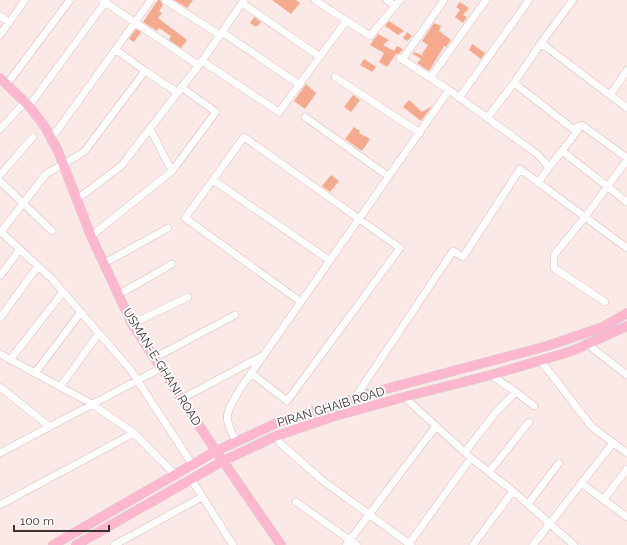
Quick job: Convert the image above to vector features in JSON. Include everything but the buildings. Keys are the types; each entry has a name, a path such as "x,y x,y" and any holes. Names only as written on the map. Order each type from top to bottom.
{"main road":[{"name":"USMAN-E-GHANI ROAD","path":"3,81 27,104 45,127 63,165 103,264 132,324 216,451 281,545"},
{"name":"PIRAN GHAIB ROAD","path":"52,545 192,464 236,441 277,423 354,399 547,346 602,327 627,313"},
{"name":"PIRAN GHAIB ROAD","path":"76,545 223,461 276,436 335,416 541,361 572,351 627,326"}],"street":[{"path":"0,35 25,0"},
{"path":"3,81 70,0"},
{"path":"51,139 151,0"},
{"path":"165,0 300,85"},
{"path":"314,0 370,36 397,3 387,0"},
{"path":"444,0 401,59 449,90 537,154 549,167"},
{"path":"430,78 486,0"},
{"path":"459,98 529,0"},
{"path":"487,118 514,83 573,0"},
{"path":"0,130 27,104 105,1 135,23 279,112 346,21"},
{"path":"76,200 121,166 200,63 243,1 320,57"},
{"path":"0,16 9,22"},
{"path":"541,43 627,108"},
{"path":"91,236 172,171 216,112 145,71 116,50"},
{"path":"610,94 627,70"},
{"path":"145,71 84,152 46,174 0,232 51,278 130,369 192,464"},
{"path":"335,77 420,133"},
{"path":"514,83 573,129 582,125"},
{"path":"236,441 227,422 226,416 230,406 329,260 449,90"},
{"path":"305,117 388,176"},
{"path":"538,183 582,125"},
{"path":"582,125 627,159 585,217 554,255 554,268 605,302"},
{"path":"150,129 172,171"},
{"path":"0,175 32,137"},
{"path":"251,373 286,401 400,248 244,137 184,218 301,302"},
{"path":"562,151 627,202"},
{"path":"354,399 453,251 464,257 520,169 627,248"},
{"path":"213,180 329,260"},
{"path":"0,181 52,231"},
{"path":"103,264 168,228"},
{"path":"0,276 20,250"},
{"path":"118,295 172,264"},
{"path":"0,318 38,266"},
{"path":"10,360 63,292"},
{"path":"132,324 188,297"},
{"path":"35,373 80,312"},
{"path":"154,358 235,315"},
{"path":"60,387 99,333"},
{"path":"587,344 627,375"},
{"path":"0,354 92,404 134,433 174,474"},
{"path":"182,399 264,355"},
{"path":"541,361 592,427 627,453"},
{"path":"2,450 50,427 161,368"},
{"path":"491,375 534,406"},
{"path":"0,387 50,427"},
{"path":"465,452 496,412 516,392"},
{"path":"404,397 471,458 513,491 574,545"},
{"path":"489,472 529,422"},
{"path":"348,542 436,426"},
{"path":"0,504 134,433"},
{"path":"276,436 280,443 322,480 410,544 471,458"},
{"path":"533,545 613,443"},
{"path":"528,504 559,463"},
{"path":"603,500 627,469"},
{"path":"191,479 233,545"},
{"path":"581,484 627,517"},
{"path":"473,545 513,491"},
{"path":"114,545 202,497"},
{"path":"296,502 348,542 357,545"}]}
